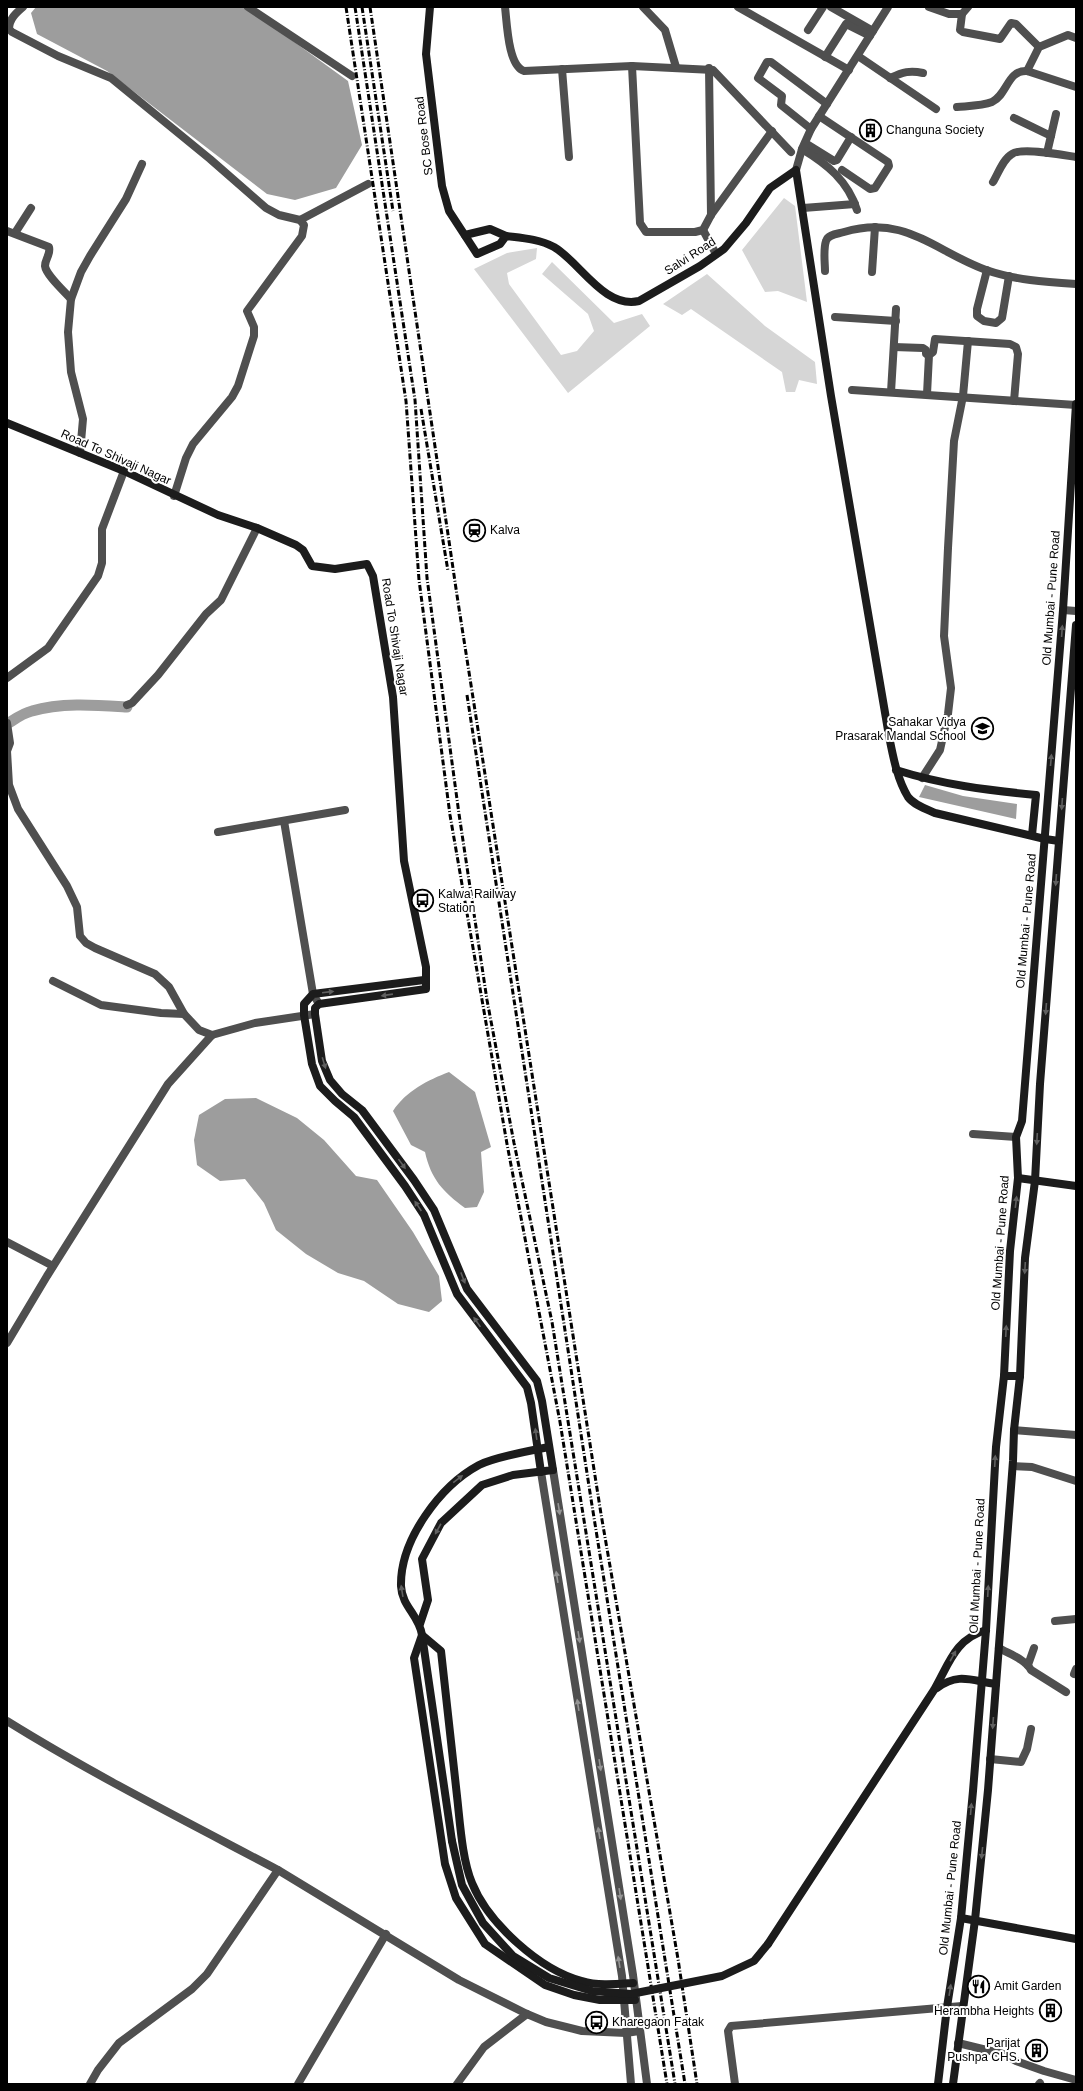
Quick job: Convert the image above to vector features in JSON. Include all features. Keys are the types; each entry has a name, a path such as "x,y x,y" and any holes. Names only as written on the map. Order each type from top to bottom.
{"street":[{"path":"23,7 13,16 9,24 9,28 12,32 58,56 111,78 210,159 266,208 279,215 300,220 304,225 302,236 247,311 254,327 254,336 238,386 232,397 193,444 186,458 174,496"},
{"path":"248,7 352,76"},
{"name":"SC Bose Road","path":"430,7 426,54 442,186 449,211 477,254 500,244 506,236"},
{"path":"505,7 513,60 517,67 524,72 632,66 709,68 718,72 791,152"},
{"path":"738,7 849,70"},
{"path":"808,30 823,7"},
{"path":"830,7 871,34"},
{"path":"888,7 811,128 803,146 796,170 831,396 889,736 896,770 909,798 922,808 935,813 1059,841"},
{"path":"930,7 949,14 962,14"},
{"path":"968,7 962,14 960,30 963,32 1000,39 1011,23 1016,24 1039,47"},
{"path":"645,8 665,30 676,67"},
{"path":"825,57 846,24 871,34"},
{"path":"1027,71 1039,47 1068,35 1076,38"},
{"path":"858,56 936,109"},
{"path":"811,128 781,105 782,96 757,76 767,62 771,62 827,104"},
{"path":"632,66 640,223 642,228 651,233 694,232 704,230"},
{"path":"709,68 711,215"},
{"path":"562,70 569,157"},
{"path":"890,78 905,71 912,70 923,73"},
{"path":"957,108 991,102 1005,89 1014,74 1019,70 1027,71 1076,87"},
{"path":"1048,153 1056,114"},
{"path":"819,116 888,162 889,166 875,188 870,189 842,170"},
{"path":"1014,118 1051,136"},
{"path":"704,230 711,215 772,131"},
{"path":"803,146 834,161 837,160 851,137"},
{"path":"803,146 840,178 850,192 856,207 803,208"},
{"path":"993,182 1011,154 1015,152 1048,153 1076,157"},
{"path":"80,453 83,419 72,372 68,332 71,299 90,256 126,198 142,164"},
{"name":"Salvi Road","path":"465,235 490,229 506,236 532,239 555,248 612,297 630,303 639,301 673,282 724,249 746,223 770,188 796,170"},
{"path":"300,220 368,184"},
{"path":"31,208 11,232 49,247 49,254 45,264 47,272 71,299"},
{"path":"872,272 875,227"},
{"path":"825,272 826,241 828,238 859,228 887,227 921,238 939,246 958,258 987,270 1034,281 1076,284"},
{"path":"704,230 716,254"},
{"path":"987,270 977,309 977,316 984,321 996,323 1002,318 1009,276"},
{"path":"891,392 896,309"},
{"path":"835,317 896,321"},
{"path":"929,355 933,352 934,341 936,338 1010,344 1016,348 1018,354 1014,401"},
{"path":"922,778 940,750 948,714 951,688 944,636 954,440 963,396 968,341"},
{"path":"894,347 923,348 926,350 926,354 929,355 927,394"},
{"path":"852,390 963,396 1076,405"},
{"name":"Old Mumbai - Pune Road","path":"938,2084 947,2007 961,1918 982,1682 996,1447 1004,1376 1010,1251 1018,1178 1016,1137 1022,1121 1074,489 1076,405"},
{"name":"Road To Shivaji Nagar","path":"7,423 124,471 174,496 218,515 257,528 296,545 303,550 312,566 335,569 367,564 373,576 393,697 404,861 426,967 424,980 426,989 319,1004"},
{"path":"7,678 48,648 98,576 102,564 102,529 124,471"},
{"path":"127,705 132,703 158,675 206,614 221,600 257,528"},
{"path":"1063,610 1076,611"},
{"path":"953,2084 962,2006 975,1920 990,1758 1013,1466 1014,1430 1020,1376 1025,1258 1035,1181 1076,625"},
{"path":"8,727 10,743 7,755 9,785 18,809 67,886 76,907 80,936 86,943 95,948 155,974 169,987 184,1014 198,1030 212,1035"},
{"path":"896,770 922,778 968,788 1036,795 1044,791 1049,783"},
{"path":"1032,835 1036,795"},
{"path":"218,832 346,810"},
{"path":"284,821 313,994 319,1004 315,1008 314,1014 322,1060 330,1080 342,1094 362,1110 414,1180 434,1210 467,1289 537,1382 550,1447 633,1983 647,2084"},
{"path":"424,980 313,994 304,1004 304,1016 312,1064 320,1086 335,1102 354,1117 405,1186 424,1215 457,1294 527,1387 532,1403 541,1472 622,1984 631,2084"},
{"path":"53,981 101,1005 161,1014 184,1014"},
{"path":"7,1343 53,1266 168,1084 212,1035 255,1023 314,1014"},
{"path":"973,1134 1016,1137"},
{"path":"1018,1178 1076,1186"},
{"path":"7,1242 53,1266"},
{"path":"516,1372 524,1365"},
{"path":"1004,1376 1020,1376"},
{"path":"1014,1430 1076,1435"},
{"path":"550,1447 480,1464 454,1481 420,1522 402,1562 401,1586 404,1603 420,1624 452,1841 462,1885 483,1923 513,1956 549,1978 592,1991 631,1994 722,1976 754,1961 768,1944 934,1690 959,1646 972,1634 986,1630"},
{"path":"1013,1466 1032,1468 1076,1481"},
{"path":"420,1624 428,1600 422,1559 441,1523 482,1485 513,1475 553,1470"},
{"path":"1055,1621 1076,1619"},
{"path":"422,1635 441,1651 462,1840 472,1883 493,1920 526,1951 551,1967 582,1981 612,1984 633,1983"},
{"path":"422,1635 414,1658 445,1864 456,1898 485,1944 545,1985 574,1995 612,2001 635,2000"},
{"path":"999,1648 1028,1665 1030,1670 1066,1692"},
{"path":"1028,1665 1034,1648"},
{"path":"934,1690 945,1682 957,1678 970,1678 996,1684"},
{"path":"7,1721 51,1748 278,1870 386,1934 459,1980 527,2014 546,2022 582,2032 626,2033 639,2031"},
{"path":"990,1758 1021,1762 1027,1749 1031,1729"},
{"path":"90,2084 98,2070 118,2043 192,1989 207,1974 278,1870"},
{"path":"961,1918 1076,1940"},
{"path":"298,2084 386,1934"},
{"path":"612,1984 612,2001"},
{"path":"735,2084 728,2031 731,2026 962,2006"},
{"path":"457,2084 484,2047 527,2014"},
{"path":"958,2043 1003,2054 1016,2061 1074,2080"}],"shaded area":[{"path":"36,7 246,7 348,81 362,145 336,188 295,200 267,194 107,71 37,34 31,13"},
{"path":"784,198 795,206 807,302 778,291 765,292 742,250"},
{"path":"537,248 536,259 507,273 509,284 561,355 577,351 594,331 588,314 542,274 552,262 614,323 642,314 650,326 568,393 474,269 507,253"},
{"path":"707,274 765,326 815,362 817,384 799,380 795,392 786,392 782,372 691,309 682,315 663,304"},
{"path":"925,785 963,796 1017,804 1016,819 919,797"},
{"path":"449,1072 475,1092 491,1147 481,1152 484,1192 477,1207 465,1208 444,1190 434,1177 425,1152 411,1145 393,1111 404,1098 418,1087"},
{"path":"256,1098 297,1118 324,1140 356,1176 377,1180 413,1232 439,1276 442,1301 429,1312 398,1304 364,1281 338,1273 306,1254 276,1230 264,1203 245,1179 220,1181 197,1165 194,1140 199,1115 225,1099"}],"waterway":[{"path":"7,724 19,716 29,712 55,706 79,705 127,707"}],"railway":[{"path":"346,7 406,401 419,580 450,815 507,1144 560,1422 667,2084"},
{"path":"355,7 415,400 427,578 459,814 487,1000 514,1143 552,1322 675,2084"},
{"path":"362,7 393,211"},
{"path":"370,7 458,602 601,1514 678,1959 697,2084"},
{"path":"421,409 448,571"},
{"path":"467,695 591,1499 685,2084"}],"place":[{"name":"Changuna Society","path":"870,130"},
{"name":"Kalva","path":"475,530"},
{"name":"Sahakar Vidya Prasarak Mandal School","path":"982,729"},
{"name":"Kalwa Railway Station","path":"423,901"},
{"name":"Amit Garden","path":"978,1986"},
{"name":"Herambha Heights","path":"1050,2011"},
{"name":"Kharegaon Fatak","path":"597,2022"},
{"name":"Parijat Pushpa CHS.","path":"1036,2050"}]}
